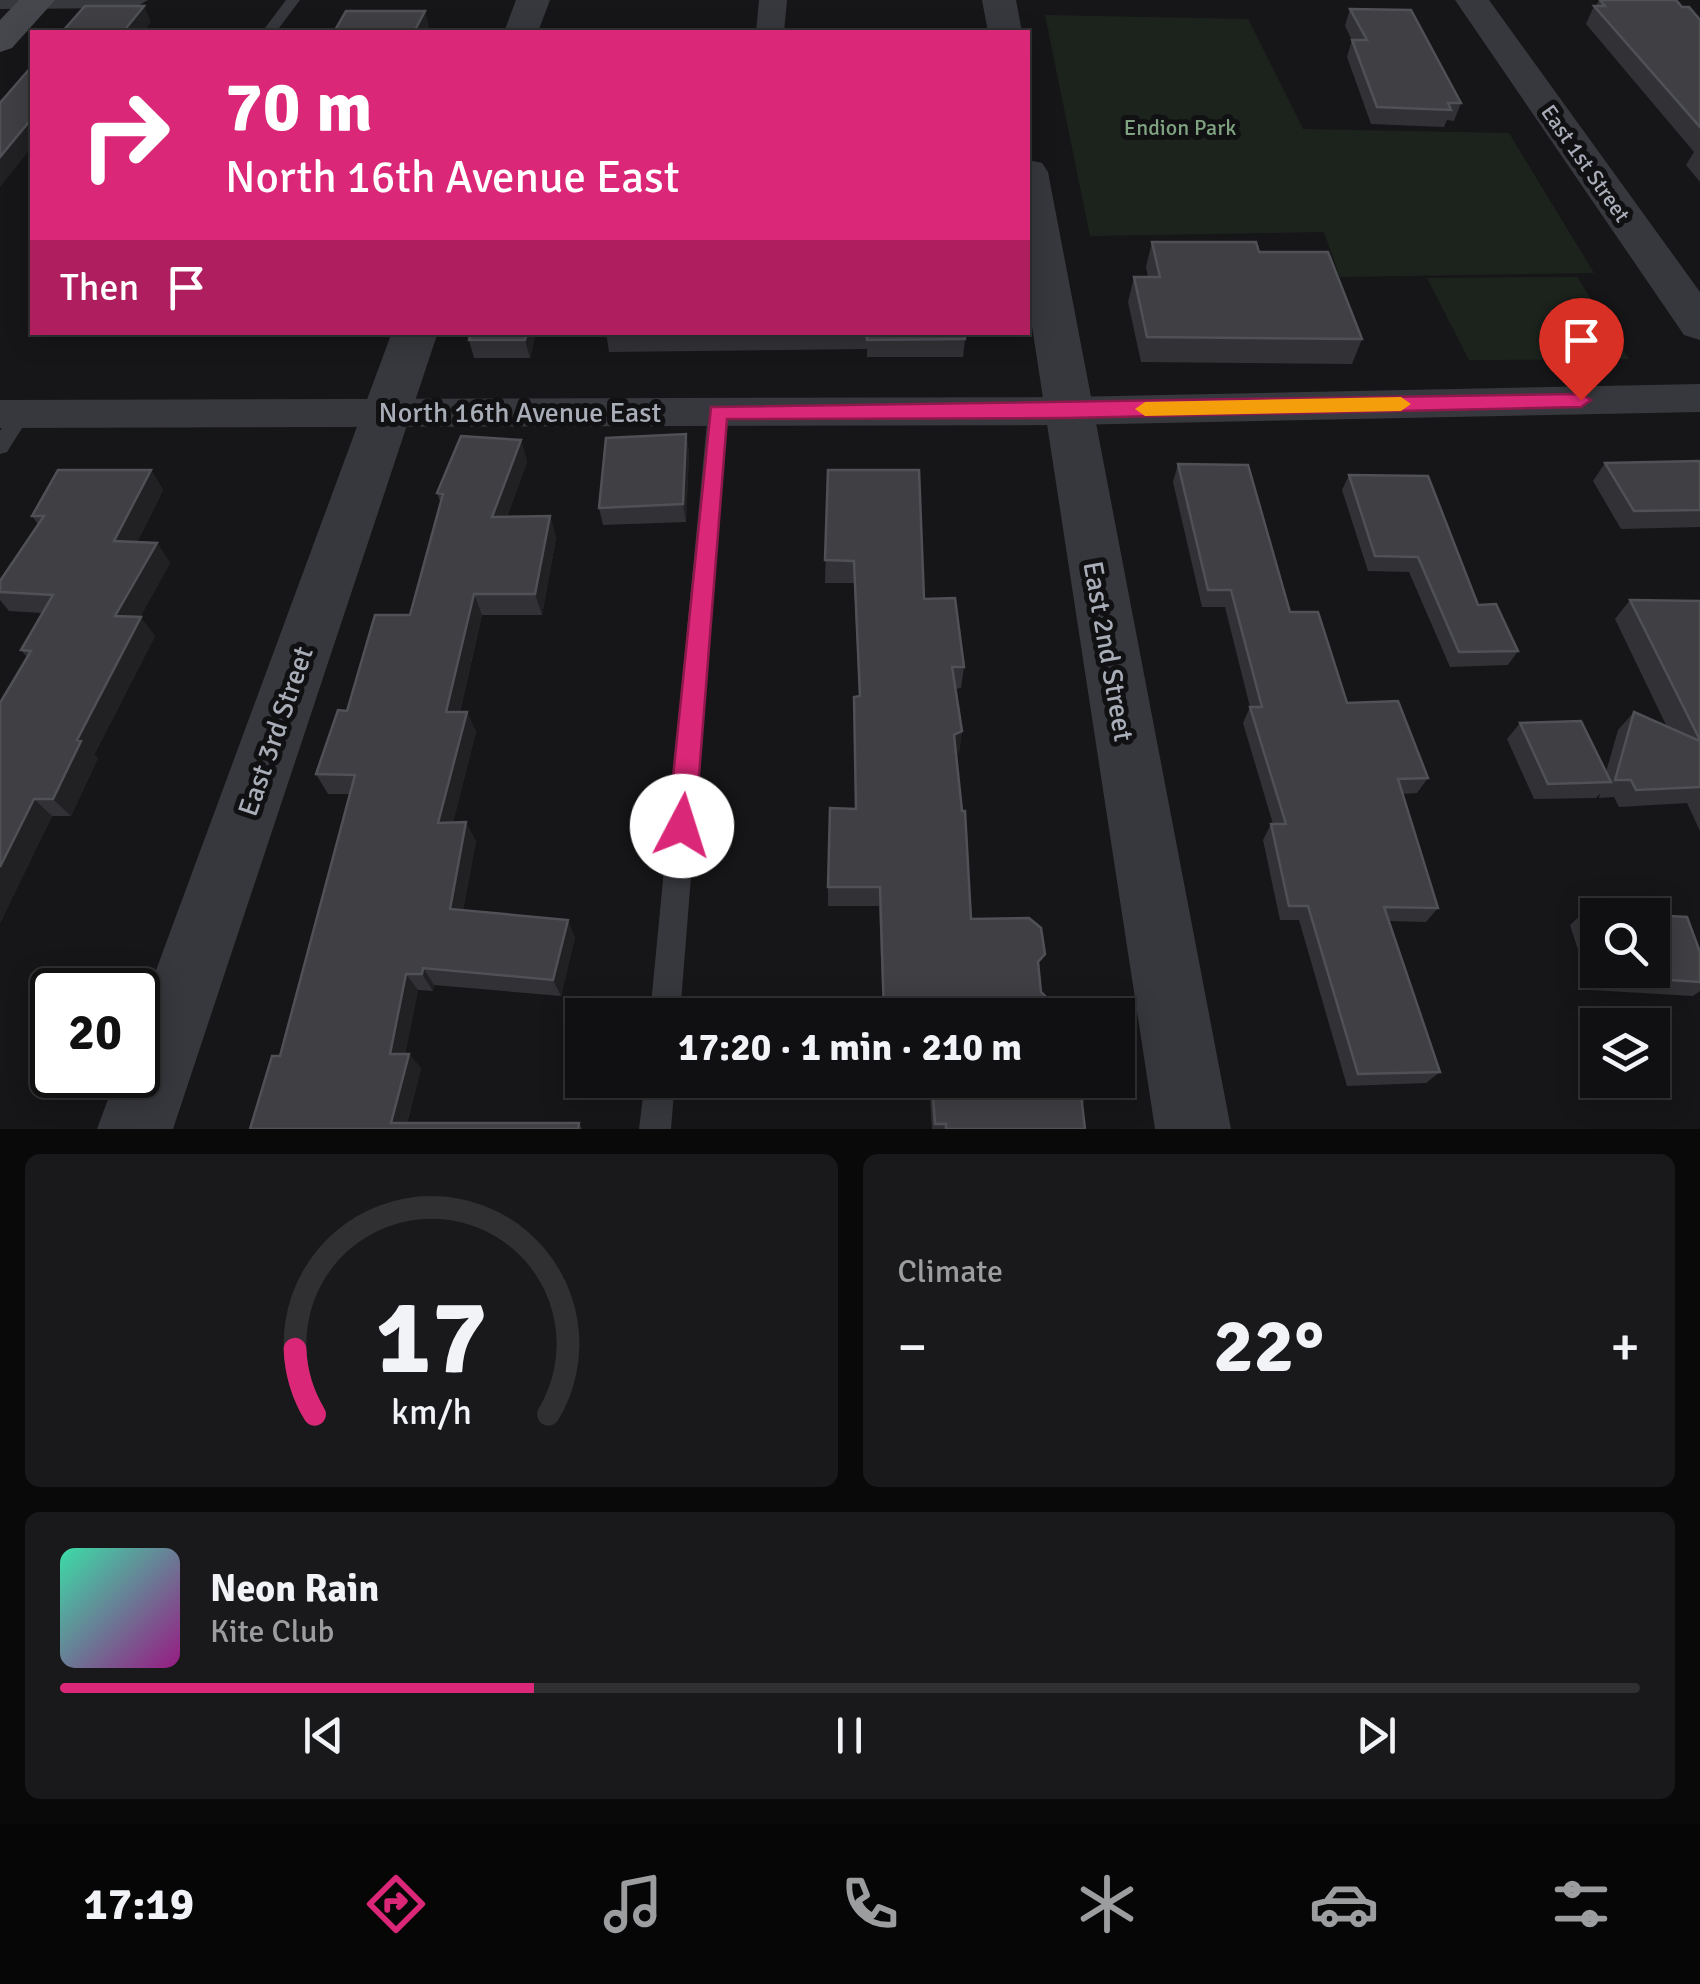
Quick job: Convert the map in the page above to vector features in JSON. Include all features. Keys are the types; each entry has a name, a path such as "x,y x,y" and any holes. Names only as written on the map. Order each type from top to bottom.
{"main road":[{"path":"0,41 37,0"}],"street":[{"path":"0,0 134,0"},
{"path":"523,30 533,0"},
{"path":"770,30 773,0"},
{"path":"999,0 1004,30"},
{"name":"East 1st Street","path":"1472,0 1700,325"},
{"name":"East 2nd Street","path":"1030,184 1193,1129"},
{"name":"East 3rd Street","path":"135,1129 414,335"},
{"name":"North 16th Avenue East","path":"7,425 387,412 1067,411 1700,398"}],"lane":[{"path":"271,30 293,0"},
{"path":"666,998 718,412"},
{"path":"655,1129 658,1098"}],"green space":[{"name":"Endion Park","path":"1045,15 1248,19 1303,129 1509,133 1594,273 1340,277 1324,232 1090,236"},
{"path":"1577,277 1629,359 1469,360 1427,278"}],"building":[{"path":"1600,0 1676,0 1700,20 1700,127 1594,6 1605,6"},
{"path":"85,6 144,6 125,30 64,30"},
{"path":"1350,9 1411,10 1461,103 1448,103 1451,110 1377,107 1352,40 1367,40"},
{"path":"346,11 425,11 415,30 335,30"},
{"path":"30,68 30,120 0,157 0,103"},
{"path":"1152,242 1256,242 1259,252 1328,252 1362,339 1147,337 1134,277 1160,277"},
{"path":"470,335 526,335 525,340 469,340"},
{"path":"867,335 964,335 965,339 867,340"},
{"path":"686,434 683,504 599,508 606,438"},
{"path":"461,436 521,440 492,517 550,516 535,594 474,594 446,712 467,712 438,823 466,822 450,909 568,920 553,980 423,968 422,974 406,974 390,1054 409,1054 391,1123 579,1123 578,1129 250,1129 272,1056 280,1056 355,775 316,774 338,710 347,711 375,615 410,615 443,494 437,493"},
{"path":"1700,461 1700,510 1634,511 1605,463"},
{"path":"1178,464 1248,465 1290,612 1318,612 1347,703 1398,701 1428,778 1398,779 1438,908 1384,907 1440,1072 1358,1074 1308,906 1289,906 1271,824 1286,824 1250,707 1262,707 1231,590 1208,590"},
{"path":"58,470 151,470 114,541 157,543 115,616 141,617 77,740 81,741 53,799 34,799 0,867 0,703 31,651 21,650 53,595 0,592 0,581 44,516 32,516"},
{"path":"828,470 919,470 924,599 955,598 964,667 952,667 962,731 954,735 965,811 971,919 1029,918 1041,928 1045,954 1038,962 1041,992 1047,998 883,998 880,887 828,887 830,808 856,809 854,697 860,696 854,561 825,560"},
{"path":"1349,475 1428,476 1478,605 1496,604 1518,651 1459,652 1418,557 1375,556"},
{"path":"1630,600 1700,601 1700,740"},
{"path":"1634,712 1700,741 1700,787 1636,790 1631,780 1615,780"},
{"path":"1581,721 1611,782 1548,784 1520,723"},
{"path":"1670,916 1687,917 1700,952 1700,982 1670,980"},
{"path":"933,1098 1081,1098 1085,1129 946,1129 946,1124 935,1124"}],"slow traffic":[{"path":"1145,409 1401,404"}],"route":[{"path":"682,826 718,412 1067,411 1581,400"}]}
